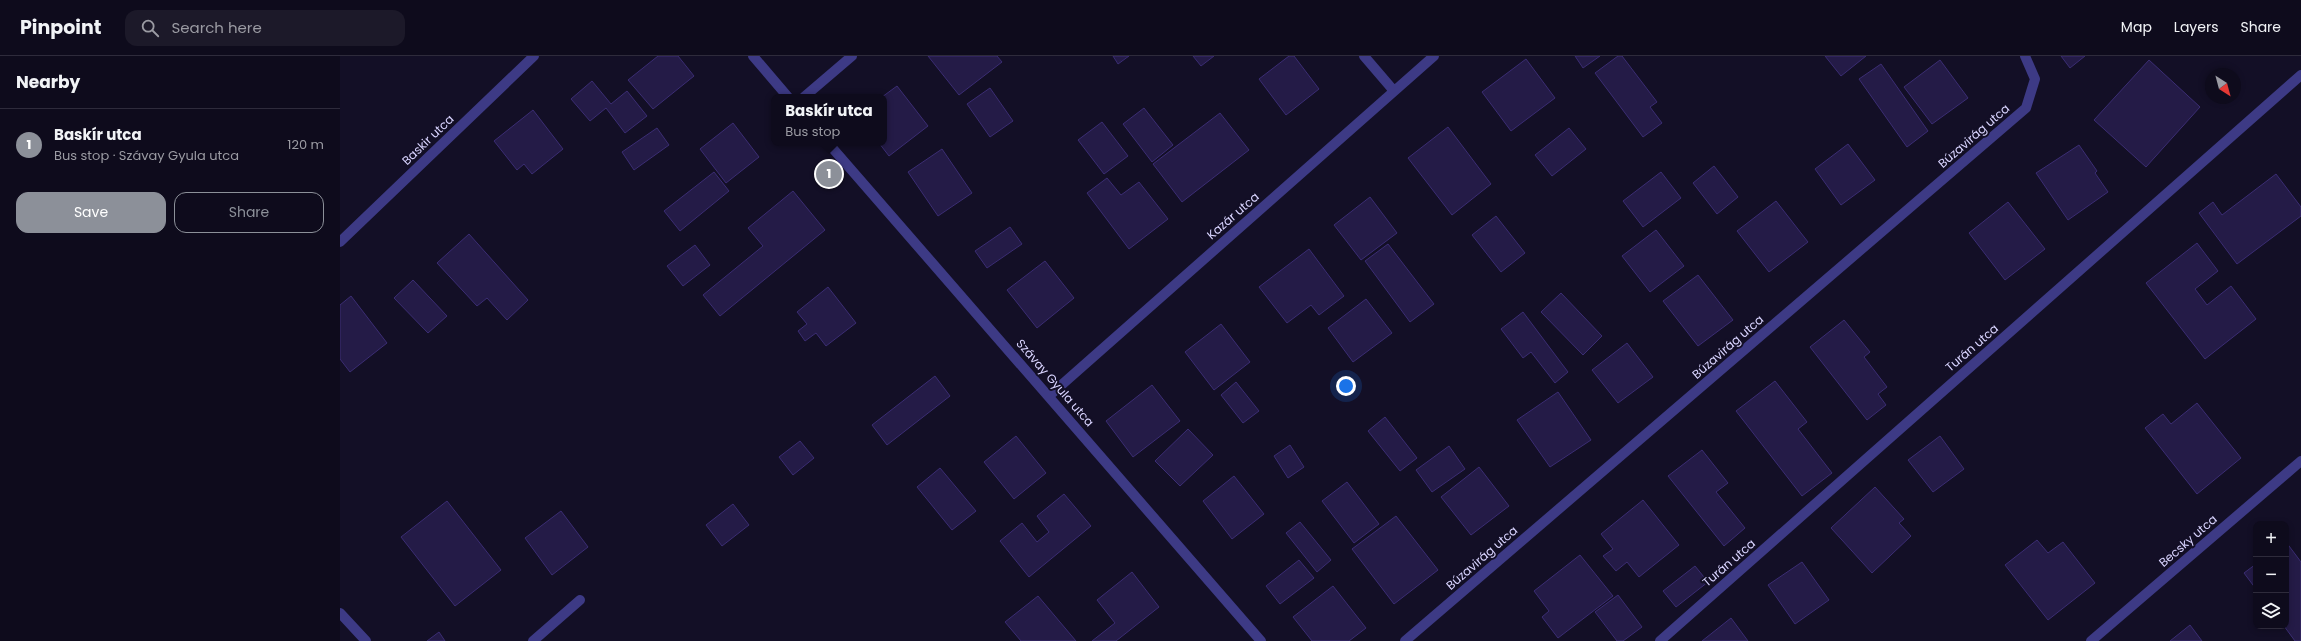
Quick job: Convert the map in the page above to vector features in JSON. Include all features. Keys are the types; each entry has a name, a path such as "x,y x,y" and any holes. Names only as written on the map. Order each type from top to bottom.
{"street":[{"name":"Baskir utca","path":"340,242 534,56"},
{"path":"753,56 785,94"},
{"path":"808,94 852,56"},
{"path":"1364,56 1394,91"},
{"name":"Kazár utca","path":"1049,396 1434,56"},
{"name":"Búzavirág utca","path":"1405,641 2026,108 2035,79 2025,56"},
{"name":"Turán utca","path":"1660,641 2301,75"},
{"name":"Szávay Gyula utca","path":"831,146 1261,641"},
{"name":"Becsky utca","path":"2091,641 2301,461"},
{"path":"533,641 580,600"},
{"path":"340,613 366,641"}],"building":[{"path":"658,56 678,56 694,76 653,109 628,80"},
{"path":"928,56 997,56 1002,62 959,95"},
{"path":"1113,56 1129,56 1118,64"},
{"path":"1193,56 1214,56 1201,66"},
{"path":"1289,56 1294,56 1319,89 1286,115 1259,79"},
{"path":"1575,56 1600,56 1583,68"},
{"path":"1618,56 1622,56 1657,102 1650,107 1662,123 1643,137 1595,73"},
{"path":"1825,56 1866,56 1841,76"},
{"path":"2061,56 2085,56 2070,68"},
{"path":"1526,59 1555,98 1511,131 1482,92"},
{"path":"1940,60 1968,98 1932,124 1904,87"},
{"path":"2149,60 2200,107 2146,167 2094,120"},
{"path":"1881,64 1928,131 1907,147 1859,79"},
{"path":"592,81 611,104 627,91 647,116 625,133 606,108 590,121 571,99"},
{"path":"897,86 928,126 889,156 881,146 887,146 886,94"},
{"path":"990,88 1013,121 990,137 967,104"},
{"path":"1144,108 1173,145 1152,162 1123,124"},
{"path":"533,110 563,149 532,174 524,164 517,170 494,141"},
{"path":"1220,113 1249,150 1182,202 1153,164"},
{"path":"1102,122 1128,156 1104,174 1078,140"},
{"path":"733,123 759,157 726,183 700,149"},
{"path":"1448,127 1491,184 1452,215 1408,158"},
{"path":"657,128 669,145 634,170 622,152"},
{"path":"1569,128 1586,149 1552,176 1535,155"},
{"path":"1848,144 1875,180 1841,205 1815,169"},
{"path":"2079,145 2097,171 2095,173 2108,192 2068,220 2036,173"},
{"path":"942,149 972,193 938,216 908,172"},
{"path":"1714,166 1738,197 1717,214 1693,183"},
{"path":"714,172 729,191 680,231 664,211"},
{"path":"1661,172 1681,198 1643,227 1623,201"},
{"path":"2276,174 2301,207 2301,216 2237,264 2199,213 2213,202 2222,215"},
{"path":"1107,178 1121,195 1139,182 1168,219 1129,249 1087,193"},
{"path":"793,191 825,230 720,316 703,295 763,246 748,228"},
{"path":"1370,197 1397,233 1361,260 1334,225"},
{"path":"1776,201 1808,242 1769,272 1737,231"},
{"path":"2008,202 2045,249 2005,280 1969,233"},
{"path":"1496,216 1525,253 1501,272 1472,235"},
{"path":"1010,227 1022,244 987,268 975,251"},
{"path":"1656,230 1684,266 1650,292 1622,256"},
{"path":"469,234 528,300 507,320 487,298 477,306 437,263"},
{"path":"2197,243 2218,271 2195,289 2207,305 2231,286 2256,319 2205,359 2146,283"},
{"path":"1388,244 1434,304 1410,322 1365,261"},
{"path":"695,245 710,265 683,286 667,266"},
{"path":"1309,249 1344,296 1319,315 1311,305 1287,323 1259,287"},
{"path":"1045,261 1074,298 1037,328 1007,290"},
{"path":"1698,275 1733,320 1698,346 1663,301"},
{"path":"413,280 447,316 428,333 394,298"},
{"path":"828,287 856,323 826,346 816,333 805,341 798,331 807,324 797,312"},
{"path":"1561,293 1602,336 1583,355 1541,312"},
{"path":"351,296 387,343 350,372 340,359 340,305"},
{"path":"1366,299 1392,333 1353,362 1328,328"},
{"path":"1523,312 1568,372 1555,383 1531,352 1523,358 1501,329"},
{"path":"1844,320 1870,352 1864,357 1887,387 1878,394 1886,405 1867,420 1810,347"},
{"path":"1221,324 1250,362 1214,390 1185,352"},
{"path":"1627,343 1653,377 1618,403 1592,370"},
{"path":"935,376 950,396 887,445 872,425"},
{"path":"1775,381 1807,422 1798,429 1832,473 1802,496 1736,411"},
{"path":"1236,382 1259,411 1243,423 1221,395"},
{"path":"1152,385 1180,421 1133,457 1106,421"},
{"path":"1558,392 1591,440 1550,467 1517,420"},
{"path":"2197,403 2241,458 2197,494 2145,428 2163,414 2171,424"},
{"path":"1385,417 1417,458 1400,471 1368,431"},
{"path":"1188,429 1213,455 1180,486 1155,461"},
{"path":"1016,436 1046,473 1014,499 984,462"},
{"path":"1940,436 1964,469 1933,492 1908,460"},
{"path":"800,441 814,458 793,475 779,457"},
{"path":"1290,445 1304,467 1288,478 1274,456"},
{"path":"1449,446 1465,469 1432,492 1416,470"},
{"path":"1702,450 1728,483 1716,492 1745,528 1724,546 1668,476"},
{"path":"1479,467 1509,506 1471,535 1441,497"},
{"path":"940,468 976,511 952,530 917,487"},
{"path":"1234,476 1264,514 1232,539 1203,501"},
{"path":"1347,482 1379,524 1354,543 1322,501"},
{"path":"1875,487 1904,519 1899,523 1911,536 1872,573 1831,528"},
{"path":"1064,494 1091,526 1029,577 1000,541 1022,523 1037,542 1049,532 1037,516"},
{"path":"1643,500 1679,545 1639,577 1627,562 1616,571 1603,556 1613,549 1601,534"},
{"path":"447,501 501,570 455,606 401,537"},
{"path":"733,504 749,525 722,546 706,525"},
{"path":"561,511 588,547 552,575 525,538"},
{"path":"1396,516 1438,570 1394,604 1352,549"},
{"path":"1300,522 1331,560 1317,572 1286,533"},
{"path":"2037,540 2048,553 2063,542 2095,583 2048,620 2005,565"},
{"path":"2289,546 2301,562 2301,641 2295,641 2286,629 2289,629"},
{"path":"1580,555 1613,596 1558,638 1542,617 1549,611 1534,591"},
{"path":"1299,560 1314,578 1280,604 1266,586"},
{"path":"1802,562 1829,600 1795,624 1768,585"},
{"path":"1695,566 1708,582 1676,607 1663,591"},
{"path":"2253,566 2253,585 2244,573"},
{"path":"1132,572 1159,607 1116,641 1092,641 1115,623 1097,600"},
{"path":"1333,586 1366,628 1349,641 1312,641 1293,617"},
{"path":"1618,595 1642,627 1623,641 1617,641 1595,612"},
{"path":"1038,596 1076,641 1021,641 1005,622"},
{"path":"1731,618 1748,641 1702,641"},
{"path":"2190,625 2202,641 2170,641"},
{"path":"439,632 445,641 427,641"}],"place":[{"name":"Baskír utca","path":"829,174"}]}
